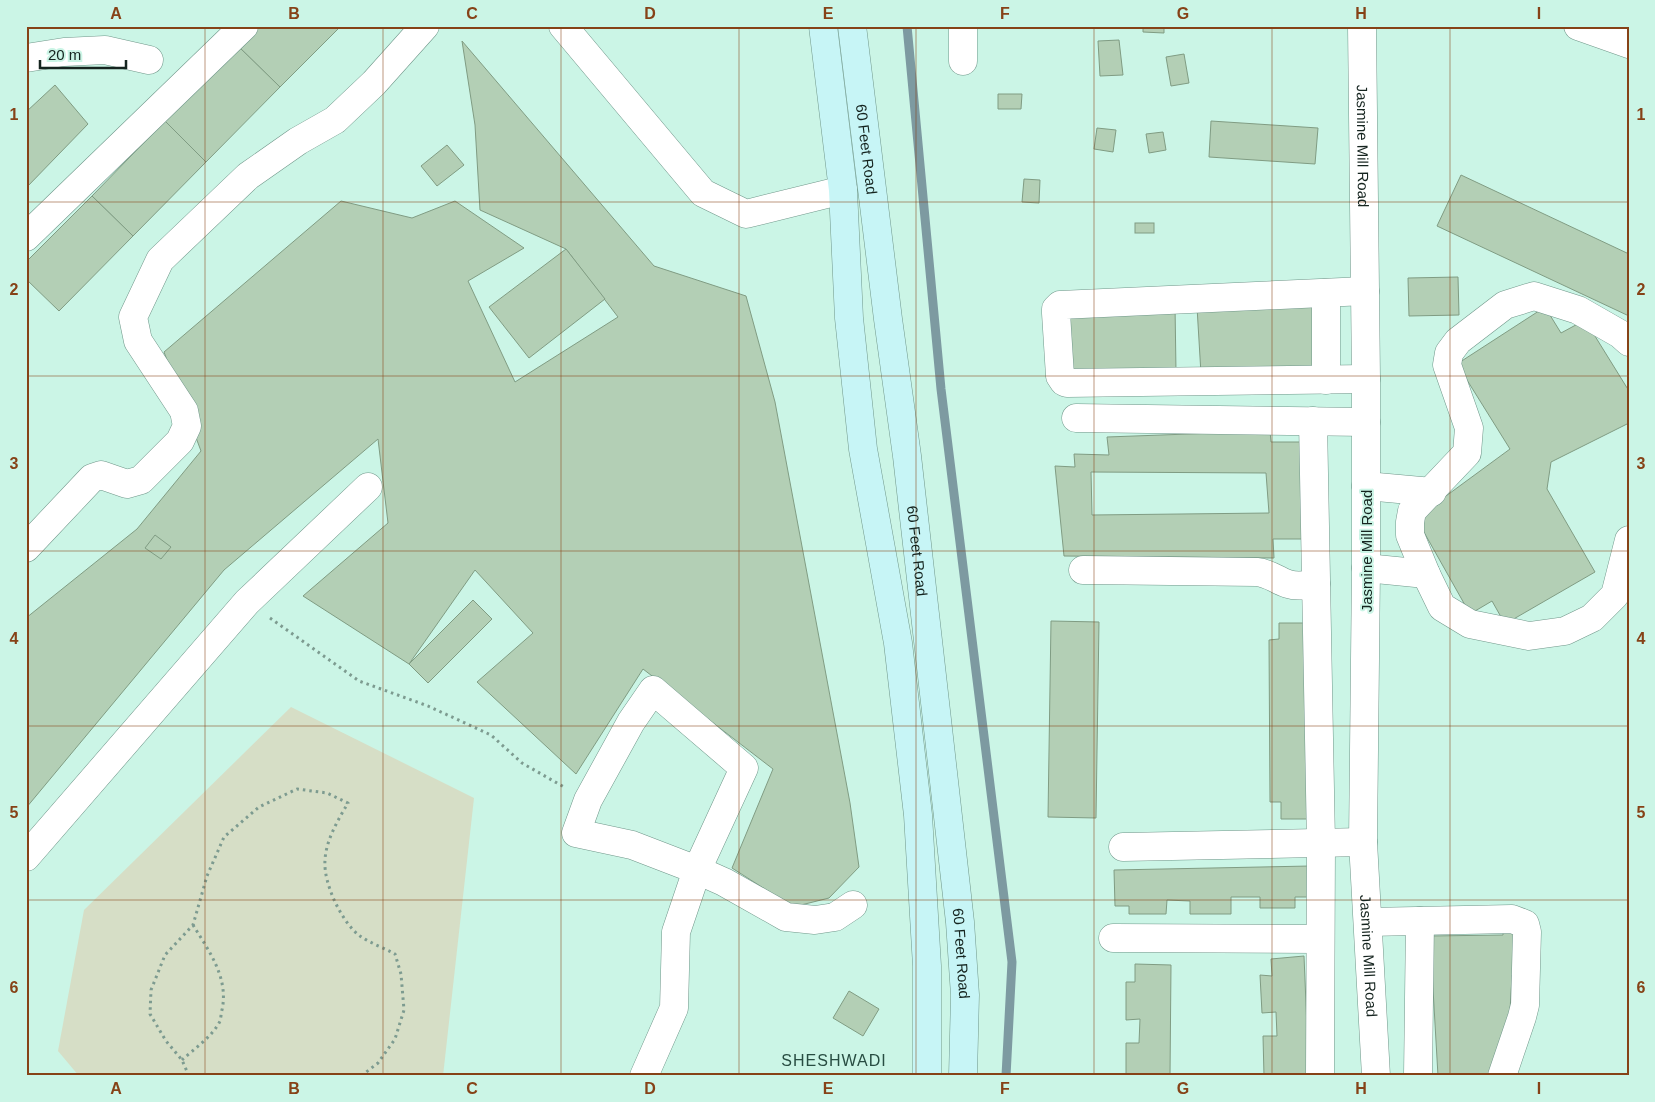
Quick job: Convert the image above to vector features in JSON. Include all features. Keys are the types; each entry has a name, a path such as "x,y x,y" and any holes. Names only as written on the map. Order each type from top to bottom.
{"main road":[{"name":"60 Feet Road","path":"823,26 843,190 849,318 863,449 898,643 918,815 927,966 927,1076"},
{"name":"60 Feet Road","path":"852,26 907,456 960,922 966,995 963,1076"}],"street":[{"path":"26,237 244,26"},
{"path":"26,548 92,478 101,475 127,484 141,480 180,441 187,426 184,411 138,342 133,317 160,260 248,176 298,141 335,120 374,83 424,26"},
{"path":"563,26 703,193 746,214 843,190"},
{"path":"963,26 963,61"},
{"name":"Jasmine Mill Road","path":"1362,26 1366,379 1363,842 1376,1076"},
{"path":"1583,27 1629,44"},
{"path":"26,58 64,52 105,50 149,60"},
{"path":"1365,291 1060,305 1056,309 1056,313 1060,376 1067,384 1366,379"},
{"path":"1326,293 1326,380"},
{"path":"1629,342 1620,334 1578,310 1534,296 1505,305 1458,341 1449,352 1447,365 1469,428 1467,453 1412,511 1410,522 1410,535 1442,606 1470,624 1529,636 1565,631 1592,618 1615,595 1629,540"},
{"path":"1076,418 1366,422"},
{"path":"1313,421 1321,843 1320,1076"},
{"path":"1366,486 1432,492"},
{"path":"26,858 247,602 368,487"},
{"path":"1366,568 1426,574"},
{"path":"1083,570 1257,572 1266,573 1287,584 1316,584"},
{"path":"644,1076 674,1008 676,932 697,870 744,768 653,690 631,722 588,800 576,833 632,846 697,870 724,882 786,917 815,920 835,917 853,905"},
{"path":"1123,847 1363,842"},
{"path":"1368,922 1512,919 1525,924 1527,932 1525,1005 1502,1076"},
{"path":"1418,1076 1420,921"},
{"path":"1113,938 1320,939"}],"path":[{"path":"247,602 359,681 428,706 491,735 522,763 588,800"},
{"path":"190,1076 182,1060 166,1041 150,1014 151,990 165,955 193,925 207,876 224,837 259,807 297,789 327,793 348,803 333,830 325,861 330,889 340,913 360,936 395,954 401,974 404,1010 395,1040 378,1063 361,1076"},
{"path":"182,1060 205,1040 220,1021 224,999 222,976 193,925"}],"green space":[{"path":"291,707 474,798 443,1076 79,1076 58,1051 84,910"}],"building":[{"path":"260,26 341,26 280,87 239,47"},
{"path":"1143,26 1164,26 1164,33 1143,32"},
{"path":"1119,40 1123,75 1100,76 1098,41"},
{"path":"462,41 654,266 746,296 775,402 850,803 859,867 829,898 793,907 732,868 773,769 643,669 576,774 477,682 533,633 475,570 409,664 303,596 388,523 378,439 224,570 26,808 26,618 137,529 201,451 164,352 341,201 412,218 455,201 524,248 468,281 515,382 618,317 566,249 480,210 475,125"},
{"path":"239,47 280,87 206,162 165,121"},
{"path":"1184,54 1189,83 1171,86 1166,57"},
{"path":"55,85 88,124 26,188 26,112"},
{"path":"998,94 1022,94 1021,109 998,109"},
{"path":"165,121 206,162 133,236 92,196"},
{"path":"1211,121 1318,128 1315,164 1209,157"},
{"path":"1097,128 1116,130 1113,152 1094,149"},
{"path":"1163,132 1166,150 1149,153 1146,134"},
{"path":"447,145 464,165 437,186 421,166"},
{"path":"1461,175 1629,254 1629,316 1437,226"},
{"path":"1024,179 1040,180 1039,203 1022,202"},
{"path":"92,196 133,236 59,311 26,279 26,262"},
{"path":"1135,223 1154,223 1154,233 1135,233"},
{"path":"566,249 605,299 529,358 489,307"},
{"path":"1458,277 1459,315 1409,316 1408,278"},
{"path":"1320,303 1322,373 1201,374 1197,307"},
{"path":"1175,305 1176,372 1064,375 1062,315"},
{"path":"1545,307 1561,333 1585,320 1629,391 1629,423 1551,462 1547,489 1595,572 1505,624 1492,601 1470,614 1416,518 1510,449 1457,364"},
{"path":"1270,431 1271,442 1301,442 1302,539 1273,539 1274,558 1064,556 1055,466 1075,467 1074,454 1109,455 1107,437","holes":["1091,472 1266,473 1269,513 1092,515"]},
{"path":"155,535 171,547 161,559 145,548"},
{"path":"473,600 492,619 428,683 409,664"},
{"path":"1051,621 1099,622 1096,818 1048,817"},
{"path":"1279,623 1312,623 1313,819 1281,819 1281,802 1270,802 1269,640 1279,639"},
{"path":"1310,866 1310,897 1295,897 1295,908 1260,908 1260,897 1231,897 1231,914 1190,914 1190,901 1167,900 1166,914 1129,914 1129,906 1115,906 1114,870"},
{"path":"1503,929 1520,929 1520,974 1512,975 1510,1011 1493,1076 1438,1076 1430,936 1503,935"},
{"path":"1304,956 1309,1076 1264,1076 1263,1036 1277,1036 1276,1012 1262,1013 1260,975 1272,976 1271,959"},
{"path":"1135,964 1171,965 1170,1076 1126,1076 1126,1043 1139,1043 1140,1019 1126,1020 1126,982 1135,982"},
{"path":"849,991 879,1009 863,1036 833,1018"}],"waterway":[{"path":"907,26 941,389 1012,962 1006,1076"}],"district":[{"name":"SHESHWADI","path":"834,1060"}]}
